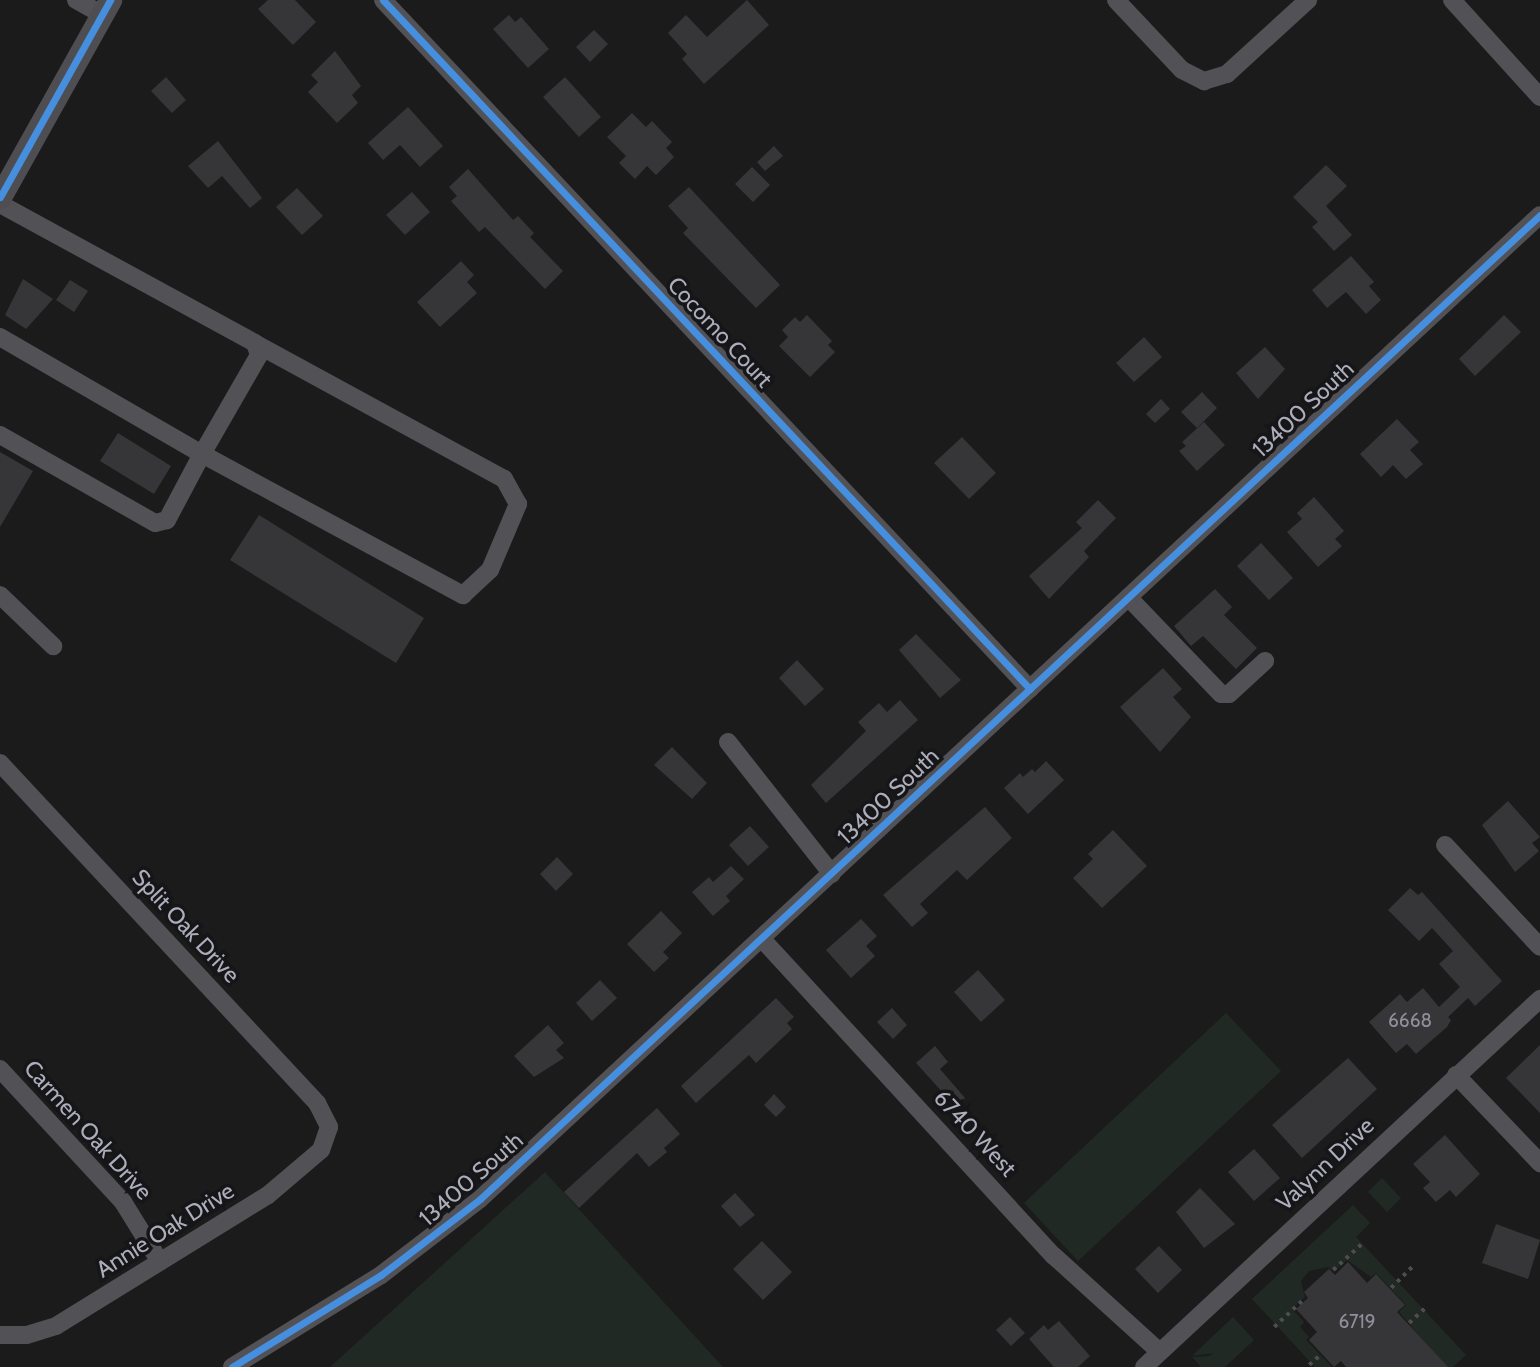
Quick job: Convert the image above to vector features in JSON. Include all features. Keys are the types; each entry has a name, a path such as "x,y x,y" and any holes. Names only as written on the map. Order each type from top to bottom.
{"main road":[{"path":"0,197 106,7"}],"street":[{"path":"76,0 106,7"},
{"name":"Cocomo Court","path":"383,0 1030,689"},
{"path":"1116,0 1182,70 1204,81 1227,74 1308,0"},
{"path":"1452,0 1540,97"},
{"path":"0,204 504,479 518,504 490,570 463,595 202,454 0,337"},
{"name":"13400 South","path":"232,1367 381,1276 454,1221 762,939 1540,215"},
{"path":"0,435 155,523 167,520 259,355 255,343"},
{"path":"0,595 53,646"},
{"path":"1129,598 1221,694 1229,694 1265,661"},
{"path":"728,742 832,874"},
{"name":"Split Oak Drive","path":"0,763 317,1103 328,1127"},
{"path":"1446,845 1540,947"},
{"name":"6740 West","path":"762,939 1054,1256 1160,1352"},
{"name":"Valynn Drive","path":"1144,1367 1540,999"},
{"name":"Carmen Oak Drive","path":"0,1069 123,1202 160,1262"},
{"path":"1456,1075 1540,1163"},
{"name":"Annie Oak Drive","path":"0,1335 26,1335 56,1326 160,1262 297,1175 321,1150 328,1127"}],"path":[{"path":"1333,1270 1364,1242"},
{"path":"1391,1288 1412,1267"},
{"path":"1274,1327 1304,1299"},
{"path":"1409,1323 1425,1308"},
{"path":"1309,1365 1320,1355"}],"shaded area":[{"path":"1226,1013 1281,1071 1078,1261 1024,1203"},
{"path":"545,1172 723,1367 330,1367"},
{"path":"1382,1178 1401,1198 1387,1212 1368,1192"},
{"path":"1353,1205 1370,1223 1356,1237 1466,1355 1453,1367 1446,1367 1399,1312 1406,1305 1376,1273 1371,1277 1347,1260 1334,1272 1328,1267 1309,1271 1301,1281 1305,1297 1292,1309 1304,1322 1300,1327 1309,1337 1306,1340 1332,1367 1315,1367 1252,1299"},
{"path":"1233,1317 1254,1340 1225,1367 1201,1367 1192,1357 1214,1353 1192,1356"}],"building":[{"path":"268,0 295,0 316,22 293,45 258,9"},
{"path":"747,0 769,25 704,84 682,59 687,54 668,33 686,15 707,37"},
{"path":"509,15 515,22 521,17 549,49 528,68 493,29"},
{"path":"594,30 608,44 590,62 576,47"},
{"path":"335,51 361,86 352,95 358,103 337,123 308,92 318,82 311,75"},
{"path":"166,77 186,100 172,113 151,91"},
{"path":"565,77 601,117 579,137 543,97"},
{"path":"408,107 443,146 420,167 400,145 383,160 368,143"},
{"path":"632,113 646,127 652,121 672,142 666,148 674,157 656,175 647,166 635,179 619,163 626,156 607,137"},
{"path":"218,141 262,198 250,208 222,176 208,188 188,166"},
{"path":"774,146 783,156 765,171 757,162"},
{"path":"1326,165 1347,186 1326,206 1352,235 1334,251 1312,227 1318,222 1293,197"},
{"path":"752,167 770,185 753,202 735,184"},
{"path":"468,169 513,220 518,216 534,233 530,237 563,271 545,289 485,227 479,232 451,201 457,196 449,187"},
{"path":"689,187 780,285 756,308 683,233 688,228 668,206"},
{"path":"297,188 323,216 302,235 276,207"},
{"path":"412,192 430,212 405,235 386,215"},
{"path":"1351,256 1374,282 1369,286 1381,300 1366,314 1346,292 1327,308 1312,290"},
{"path":"461,261 474,275 467,282 477,293 440,327 417,302"},
{"path":"23,279 53,299 26,329 5,315"},
{"path":"70,280 88,291 74,312 56,300"},
{"path":"807,315 832,341 828,345 835,352 810,377 779,346 788,337 782,330 795,317 800,322"},
{"path":"1504,315 1521,332 1475,376 1459,359"},
{"path":"1144,337 1162,357 1134,382 1116,363"},
{"path":"1265,347 1285,369 1258,399 1236,373"},
{"path":"1202,392 1217,408 1197,428 1181,412"},
{"path":"1161,399 1170,409 1155,423 1146,414"},
{"path":"1397,419 1419,442 1410,450 1423,464 1406,479 1393,465 1381,477 1360,454"},
{"path":"1204,422 1225,445 1197,471 1179,451 1186,446 1182,442"},
{"path":"118,433 171,466 154,494 100,461"},
{"path":"962,437 996,473 969,499 934,463"},
{"path":"0,452 33,471 0,527"},
{"path":"1314,497 1344,531 1335,539 1342,546 1318,567 1287,532 1302,519 1297,513"},
{"path":"1098,500 1116,518 1084,551 1089,557 1049,599 1029,576 1082,528 1076,522"},
{"path":"259,515 424,618 396,663 230,560"},
{"path":"1261,543 1293,578 1269,600 1237,566"},
{"path":"1215,589 1232,607 1224,615 1257,648 1236,669 1203,636 1191,646 1174,626"},
{"path":"916,634 961,680 940,698 899,650"},
{"path":"797,660 824,689 805,706 779,678"},
{"path":"1163,668 1182,689 1173,697 1191,717 1160,752 1120,707"},
{"path":"900,700 918,720 826,803 811,785 866,731 858,722 879,703 887,712"},
{"path":"672,747 707,783 692,799 654,765"},
{"path":"1046,761 1064,780 1028,814 1004,788 1020,773 1023,777 1032,769 1035,772"},
{"path":"1508,801 1540,837 1532,843 1539,851 1515,872 1482,825"},
{"path":"985,807 1012,838 967,880 957,870 920,904 928,913 912,927 883,895"},
{"path":"750,826 769,847 748,866 729,845"},
{"path":"1113,830 1147,866 1102,908 1073,878 1093,859 1088,854"},
{"path":"557,857 573,874 556,891 540,874"},
{"path":"731,866 744,879 726,896 730,901 713,916 692,892 709,877 713,882"},
{"path":"1410,888 1418,895 1422,892 1502,981 1475,1006 1468,998 1448,1017 1451,1020 1447,1027 1416,1054 1407,1044 1396,1053 1369,1022 1400,994 1407,1002 1423,988 1439,1007 1460,987 1439,964 1453,951 1432,928 1419,941 1388,910"},
{"path":"661,911 682,933 663,952 669,958 654,972 627,944"},
{"path":"861,919 877,936 866,946 875,956 851,978 826,950"},
{"path":"978,970 1005,1000 981,1022 954,992"},
{"path":"600,980 617,998 592,1021 576,1003"},
{"path":"776,998 794,1017 787,1023 792,1029 756,1063 749,1055 696,1103 681,1086"},
{"path":"892,1008 907,1025 893,1039 877,1022"},
{"path":"548,1025 564,1043 556,1050 564,1058 534,1077 514,1056"},
{"path":"1540,1045 1540,1113 1506,1078"},
{"path":"935,1046 948,1062 940,1069 965,1098 955,1106 916,1063"},
{"path":"1348,1058 1377,1089 1302,1158 1272,1125"},
{"path":"774,1094 786,1107 776,1117 764,1105"},
{"path":"657,1108 680,1134 664,1148 667,1152 649,1167 637,1153 579,1208 564,1192"},
{"path":"1445,1135 1480,1174 1456,1197 1450,1190 1436,1202 1423,1188 1430,1182 1413,1164"},
{"path":"1254,1149 1280,1178 1254,1201 1228,1172"},
{"path":"1200,1188 1235,1224 1204,1248 1176,1212"},
{"path":"735,1193 755,1215 740,1227 721,1206"},
{"path":"1496,1224 1540,1240 1528,1279 1482,1263"},
{"path":"762,1241 792,1272 763,1300 733,1269"},
{"path":"1159,1246 1182,1270 1158,1293 1135,1269"},
{"path":"1348,1262 1367,1283 1376,1274 1405,1305 1397,1312 1448,1367 1346,1367 1341,1361 1334,1367 1309,1340 1317,1332 1296,1309 1308,1298 1304,1292 1329,1269 1335,1275"},
{"path":"1010,1317 1025,1333 1011,1346 996,1330"},
{"path":"1059,1321 1090,1356 1078,1367 1054,1367 1029,1339 1044,1325 1048,1330"}],"cycle path":[{"path":"0,197 110,0"},
{"path":"383,0 1030,689"},
{"path":"232,1367 381,1275 480,1199 1540,215"}]}
